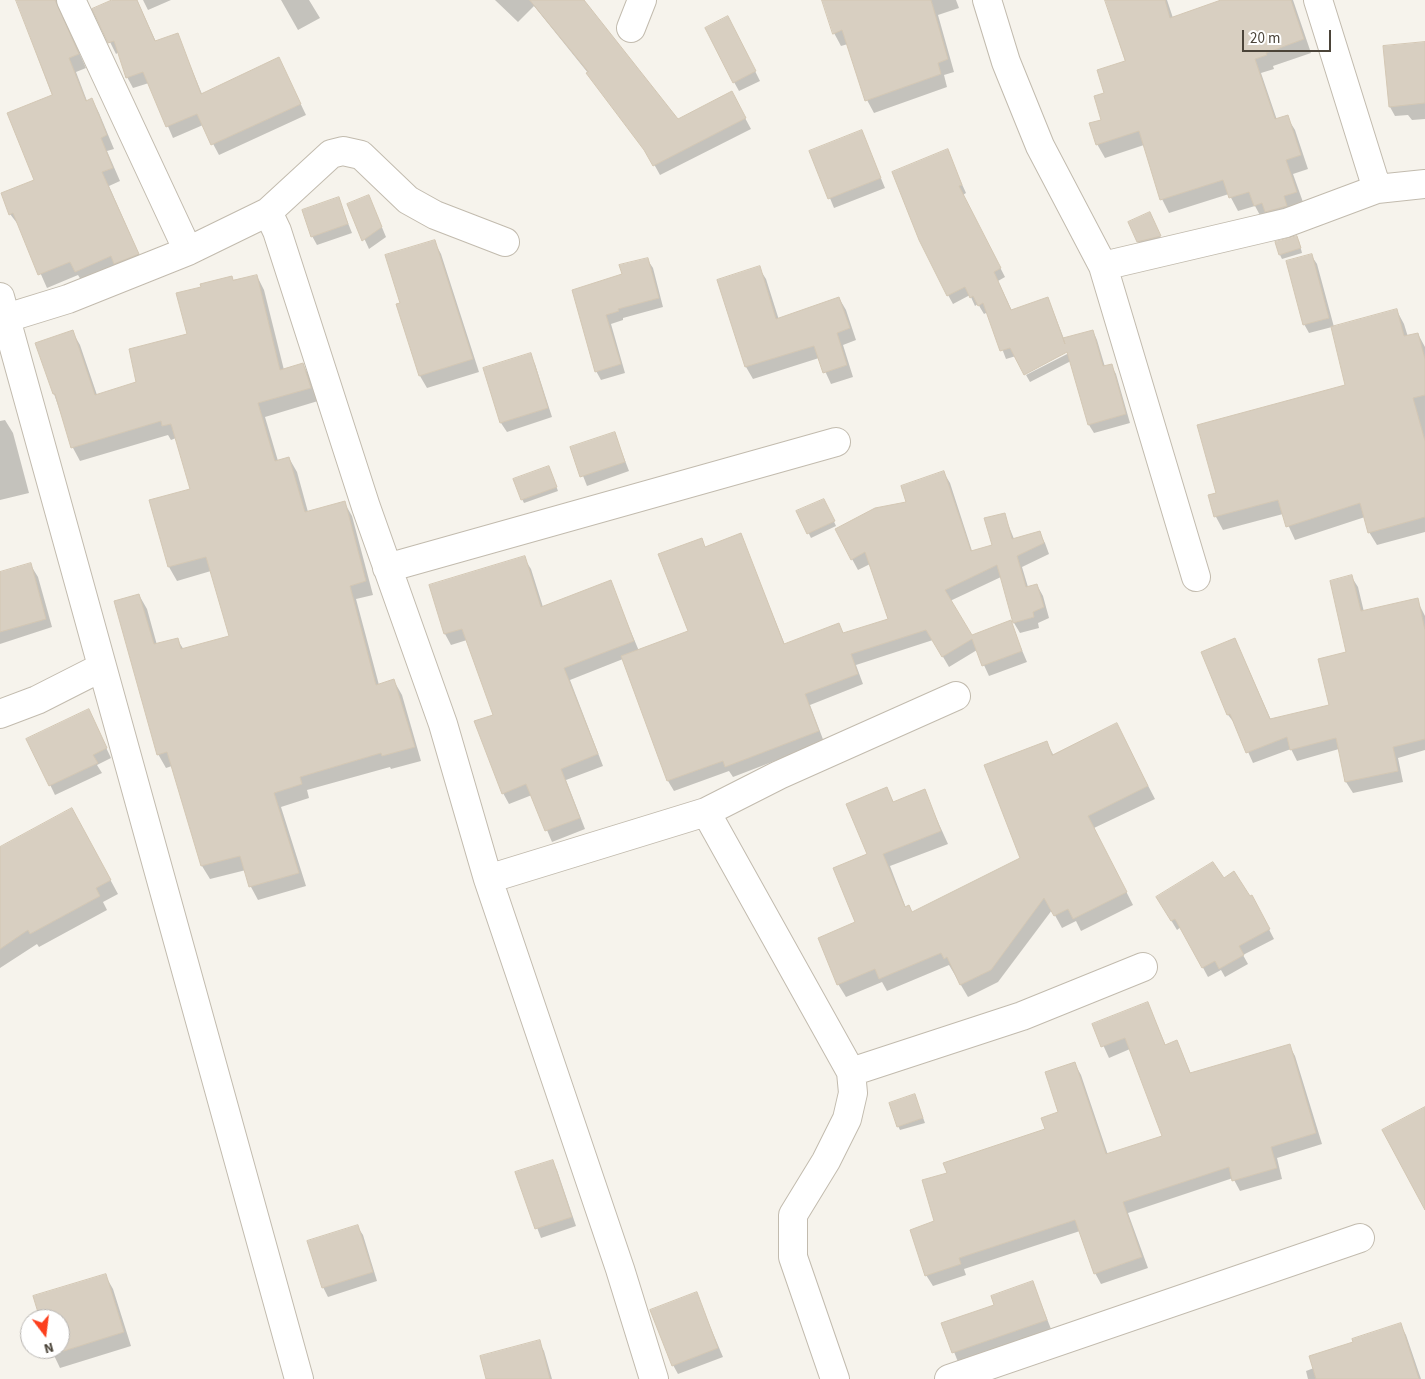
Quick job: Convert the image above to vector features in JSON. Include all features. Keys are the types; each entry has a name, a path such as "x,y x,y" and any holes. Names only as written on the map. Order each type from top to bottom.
{"street":[{"path":"71,0 188,251"},
{"path":"632,28 642,0"},
{"path":"987,0 1006,62 1040,146 1102,266 1196,578"},
{"path":"1318,0 1377,189"},
{"path":"299,1379 2,311 68,299 188,251 268,212 331,154 343,151 362,155 408,200 435,215 505,242"},
{"path":"1102,266 1286,224 1377,189 1425,186"},
{"path":"268,212 277,231 387,568 443,724 488,879 610,1241 654,1379"},
{"path":"387,568 836,442"},
{"path":"0,714 37,700 102,667"},
{"path":"488,879 706,812 779,775 956,696"},
{"path":"706,812 850,1072 853,1093 847,1119 826,1161 793,1215 793,1257 835,1379"},
{"path":"850,1072 1022,1016 1143,967"},
{"path":"949,1379 1360,1238"}],"building":[{"path":"16,0 55,0 79,54 69,58 86,101 92,98 107,135 101,138 113,168 102,172 139,254 114,264 111,256 75,272 70,262 38,275 13,213 9,215 1,193 34,180 7,113 52,95"},
{"path":"112,0 137,0 155,41 178,33 201,94 279,57 301,104 211,145 197,114 166,127 143,72 126,78 114,41 108,43 92,9"},
{"path":"530,0 584,0 678,119 732,91 746,118 653,166 644,150 586,73 588,72"},
{"path":"822,0 931,0 948,59 938,63 941,74 865,101 842,30 833,34"},
{"path":"1105,0 1165,0 1170,18 1221,0 1291,0 1304,39 1255,59 1275,119 1288,115 1301,155 1286,160 1297,192 1284,196 1287,206 1265,212 1262,203 1254,206 1249,192 1229,198 1223,180 1160,200 1139,131 1096,145 1089,123 1101,120 1094,96 1104,93 1097,70 1125,61"},
{"path":"728,16 756,71 733,83 705,28"},
{"path":"1425,42 1425,103 1389,107 1383,46"},
{"path":"862,130 881,178 828,199 809,151"},
{"path":"948,149 962,185 959,186 1001,268 994,272 1011,310 1048,297 1065,344 1063,338 1093,330 1103,366 1112,364 1126,414 1088,425 1067,352 1024,375 1010,348 1000,351 983,303 978,306 973,296 970,298 965,287 947,296 919,240 892,172"},
{"path":"369,195 382,227 362,241 347,204"},
{"path":"339,197 348,224 311,237 302,210"},
{"path":"1150,212 1161,236 1137,242 1128,222"},
{"path":"1297,236 1301,248 1279,255 1275,242"},
{"path":"435,240 473,359 419,376 396,304 400,303 385,255"},
{"path":"1312,254 1329,318 1303,325 1286,261"},
{"path":"648,258 659,298 618,309 619,311 606,315 621,364 595,372 572,290 622,274 619,265"},
{"path":"760,266 776,319 839,297 850,328 837,333 847,365 823,373 814,346 745,367 717,280"},
{"path":"257,275 280,370 303,363 311,388 258,403 275,461 289,457 305,512 345,501 366,581 350,586 376,685 394,679 415,747 382,756 381,753 300,777 302,784 274,793 299,873 249,887 240,856 201,866 167,752 157,755 114,601 139,594 154,644 178,638 181,649 229,636 206,557 168,567 149,500 190,489 171,424 162,426 161,421 71,448 55,394 53,394 35,343 73,330 95,395 136,382 129,349 187,334 176,293 201,287 200,284 232,276 233,280"},
{"path":"1397,309 1404,336 1418,333 1425,359 1425,395 1413,398 1425,441 1425,517 1368,533 1360,503 1286,527 1278,500 1214,517 1208,495 1216,493 1197,425 1345,385 1331,327"},
{"path":"531,353 548,408 500,423 483,368"},
{"path":"615,432 625,462 580,477 570,447"},
{"path":"549,466 557,487 521,500 513,479"},
{"path":"944,471 971,551 992,545 984,518 1005,513 1012,539 1040,531 1044,543 1017,556 1026,587 1037,584 1044,607 1033,612 1034,617 1013,623 997,565 945,590 972,635 1011,620 1022,651 982,666 972,639 942,657 926,630 851,654 858,674 805,694 819,731 725,767 723,761 667,781 621,656 688,631 658,554 702,538 705,547 741,533 784,644 839,623 843,633 888,619 865,552 851,560 835,529 875,508 906,502 901,486"},
{"path":"824,499 835,521 807,534 796,511"},
{"path":"525,556 541,607 611,580 634,641 564,668 598,754 561,769 580,818 545,831 526,784 502,794 474,721 493,715 462,629 444,634 429,585"},
{"path":"31,563 46,619 0,632 0,572"},
{"path":"1352,575 1361,611 1418,598 1425,630 1425,739 1393,747 1398,771 1345,782 1336,738 1290,750 1287,737 1246,753 1230,714 1227,715 1201,652 1235,638 1270,719 1329,705 1318,659 1346,652 1330,581"},
{"path":"89,709 107,748 93,755 98,763 49,786 26,739"},
{"path":"1117,723 1148,786 1088,816 1127,892 1073,919 1068,909 1054,916 1044,898 991,970 960,985 947,957 944,959 941,953 879,979 875,969 837,985 818,938 855,922 833,868 867,854 846,804 887,787 893,802 925,789 941,831 883,854 905,907 909,905 912,912 1020,858 984,765 1047,741 1052,755"},
{"path":"72,808 111,880 96,888 100,896 30,934 28,930 0,949 0,847"},
{"path":"1213,862 1224,878 1234,871 1250,896 1252,895 1270,929 1239,946 1244,955 1219,969 1215,961 1202,968 1175,919 1171,921 1156,897"},
{"path":"1148,1002 1165,1045 1177,1040 1190,1073 1290,1044 1316,1133 1271,1147 1277,1168 1232,1181 1229,1167 1123,1202 1142,1257 1094,1274 1075,1220 959,1258 961,1264 925,1276 910,1230 934,1221 922,1180 947,1173 943,1163 1045,1129 1041,1118 1058,1112 1045,1072 1075,1062 1106,1154 1162,1136 1125,1038 1101,1047 1092,1024"},
{"path":"915,1094 923,1118 897,1127 889,1103"},
{"path":"1425,1107 1425,1210 1382,1130"},
{"path":"553,1160 572,1217 535,1229 515,1172"},
{"path":"358,1225 373,1272 322,1288 307,1241"},
{"path":"106,1274 124,1332 70,1349 70,1309 37,1309 33,1296"},
{"path":"1033,1281 1047,1320 952,1353 941,1323 994,1305 991,1296"},
{"path":"697,1292 718,1348 672,1366 650,1310"},
{"path":"1401,1323 1419,1379 1316,1379 1309,1356 1353,1342 1352,1339"},
{"path":"540,1340 550,1379 486,1379 480,1356"}]}
